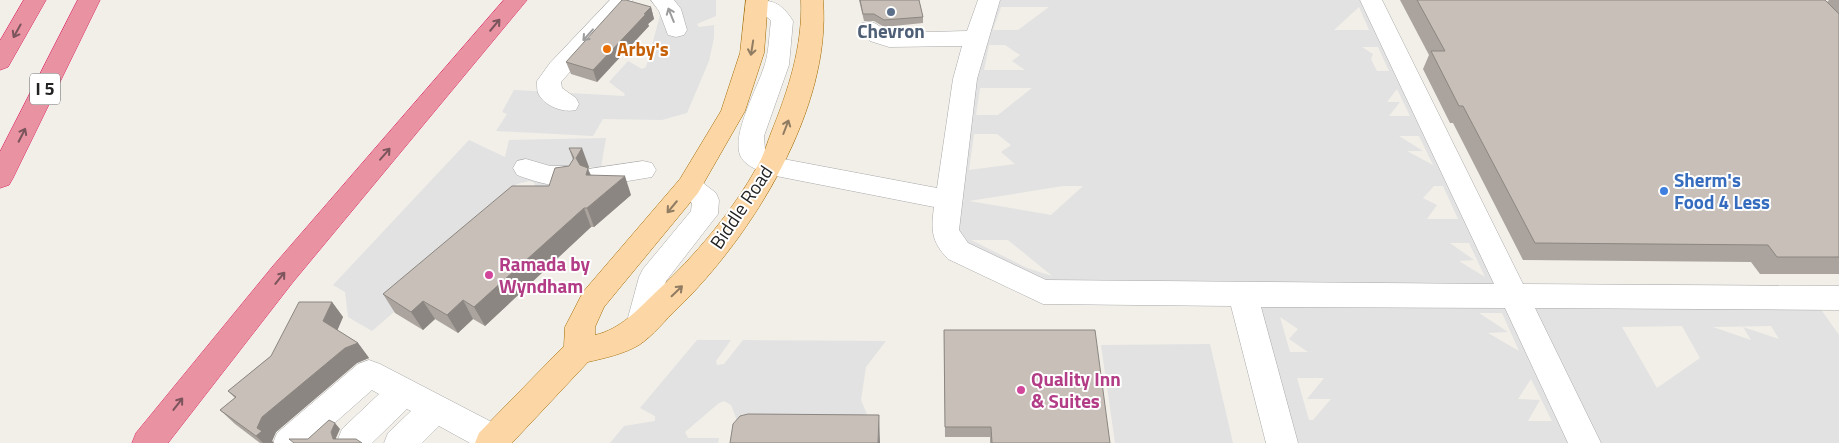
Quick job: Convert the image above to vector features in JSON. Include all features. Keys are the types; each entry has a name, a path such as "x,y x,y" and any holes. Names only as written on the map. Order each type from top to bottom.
{"highway":[{"path":"0,62 35,0"},
{"name":"I 5","path":"0,178 89,0"},
{"path":"148,443 298,256 516,0"}],"main road":[{"name":"Biddle Road","path":"579,351 606,345 628,336 641,326 683,286 734,224 771,166 796,100 808,56 813,15 812,0"},
{"path":"493,441 579,351 580,327 592,300 689,186 733,111 752,53 757,2"}],"lane":[{"path":"567,104 550,92 549,81 558,68 622,0"},
{"path":"662,0 670,9 676,30"},
{"path":"989,0 976,38 966,79 945,230 952,245 958,251 1043,292 1055,294 1839,298"},
{"path":"1371,0 1586,443"},
{"path":"757,2 774,10 782,21 776,64 751,136 752,154 771,166 949,200"},
{"path":"908,32 976,38"},
{"path":"526,168 549,176 567,176"},
{"path":"598,176 643,170"},
{"path":"641,326 653,277 704,214 706,200 689,186"},
{"path":"1244,295 1282,443"},
{"path":"289,443 369,374 436,408 493,441"},
{"path":"354,439 403,392"},
{"path":"400,443 436,408"}],"shaded area":[{"path":"662,0 716,0 716,16 697,24 699,27 714,25 714,38 709,61 687,113 662,120 603,119 593,136 496,131 507,114 502,112 514,90 624,96 625,94 609,82 628,61 642,69 646,67 661,12"},
{"path":"989,0 1371,0 1515,296 1813,298 1839,335 1839,443 1282,443 1243,295 1055,294 958,251 959,124","holes":["1001,7 1049,7 1018,30 993,30","1359,7 1369,30 1334,30","989,45 1005,45 1020,55 1012,61 1025,70 984,70","1362,47 1378,47 1389,71 1377,71 1371,59 1373,54","980,88 1032,88 998,115 976,115","1397,89 1410,116 1389,116 1400,102 1387,102","974,134 997,134 1011,145 1001,152 1015,164 969,170","1399,136 1419,136 1433,165 1407,151 1423,151","1063,186 1083,186 1051,215 969,201","1434,186 1443,186 1458,219 1427,219 1437,205 1423,198","971,240 1008,240 1052,276 1027,268","1450,243 1469,243 1485,277 1459,261 1474,260","1479,313 1502,313 1519,351 1488,333 1508,332","1280,317 1298,329 1289,339 1308,352 1290,352","1682,326 1700,358 1657,388 1622,327","1771,326 1779,339 1743,327 1751,340 1713,327","1297,378 1324,378 1307,399 1331,399 1313,420 1309,420","1531,379 1552,421 1528,421 1540,400 1518,399"]},
{"path":"606,138 601,167 570,167 565,180 529,198 535,184 529,181 517,184 514,187 517,206 372,331 348,317 345,292 333,285 469,140 505,157 509,140"},
{"path":"697,340 731,340 716,361 717,365 724,364 743,340 886,341 866,367 861,400 872,426 739,426 731,405 724,401 719,403 685,432 688,438 719,438 718,443 610,443 624,426 655,421 655,416 640,408"},
{"path":"1210,344 1233,443 1115,443 1101,345"}],"building":[{"path":"622,0 651,7 593,70 566,62"},
{"path":"860,0 919,0 923,17 884,20 874,14 863,14"},
{"name":"Sherm's Food 4 Less","path":"1417,0 1825,0 1839,14 1839,257 1777,257 1768,245 1535,243 1463,106 1459,106 1431,51 1445,51"},
{"name":"Ramada by Wyndham","path":"569,148 582,148 576,158 580,165 588,168 586,175 625,176 587,208 584,208 474,307 463,300 447,315 423,301 411,312 383,294 512,186 549,186 555,168 569,166 574,158"},
{"path":"299,302 332,302 323,321 358,343 345,348 262,417 257,428 262,431 256,436 220,410 236,397 228,391 271,356"},
{"name":"Quality Inn & Suites","path":"944,330 1095,330 1110,443 992,443 991,427 945,427"},
{"path":"748,414 879,415 878,443 730,443 733,424 740,416"},
{"path":"329,420 335,423 331,432 333,439 356,439 362,443 294,443 289,439 308,439"}],"place":[{"name":"Chevron","path":"891,12"},
{"name":"Arby's","path":"607,49"},
{"name":"Sherm's Food 4 Less","path":"1664,191"},
{"name":"Ramada by Wyndham","path":"489,275"},
{"name":"Quality Inn & Suites","path":"1021,390"}]}
